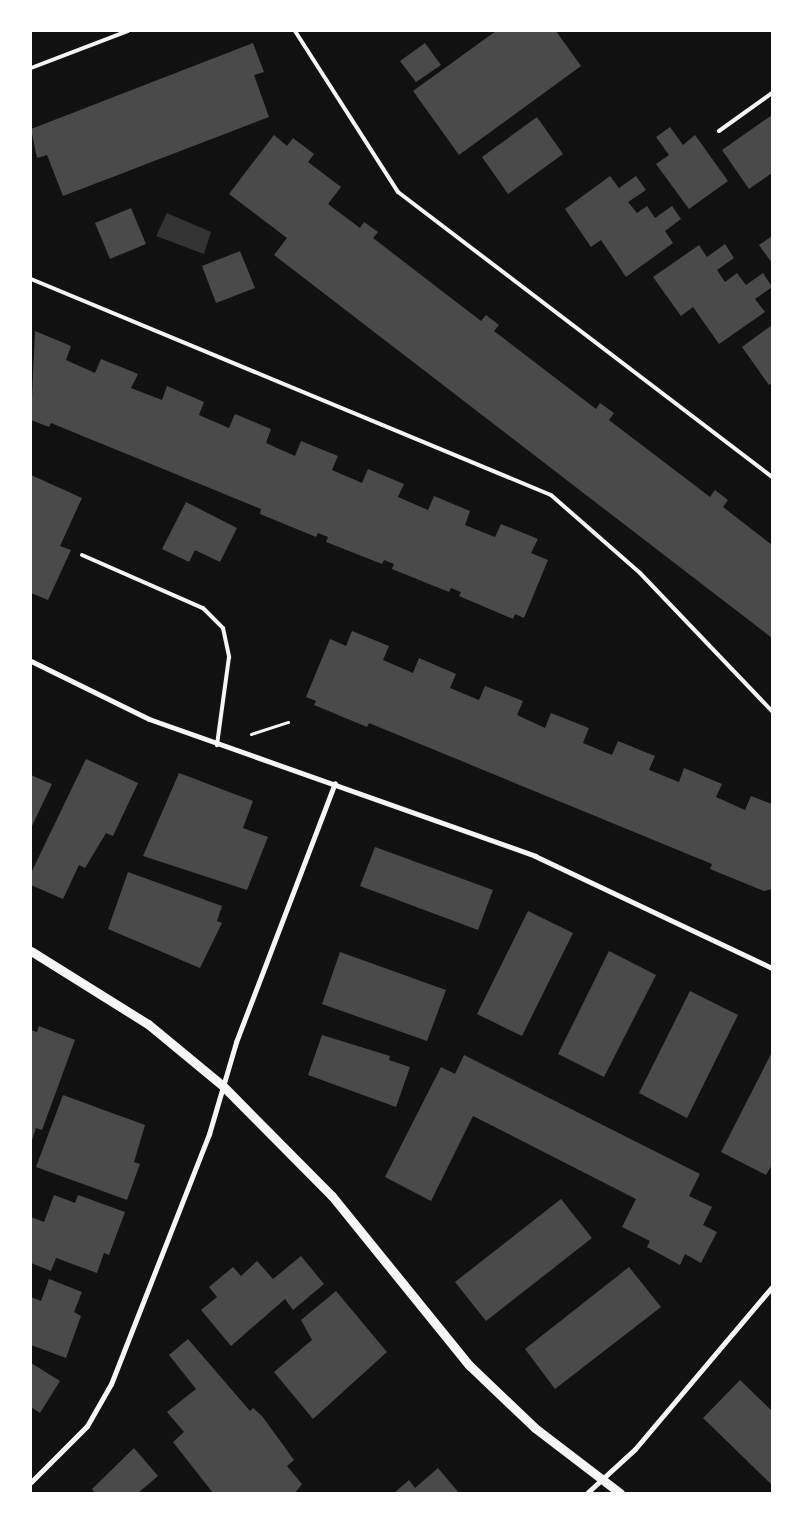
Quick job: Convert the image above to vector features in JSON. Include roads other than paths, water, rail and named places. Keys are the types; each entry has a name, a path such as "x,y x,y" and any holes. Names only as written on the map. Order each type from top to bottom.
{"street":[{"path":"31,661 149,719 217,745 335,783 535,856 772,968"},
{"path":"31,1482 87,1426 108,1392 180,1213 236,1042 335,783"},
{"path":"31,951 148,1024 223,1086 332,1196 469,1365 535,1428 620,1493"},
{"path":"587,1493 635,1449 772,1287"}],"lane":[{"path":"31,68 128,31"},
{"path":"295,31 398,192 772,477"},
{"path":"719,131 772,93"},
{"path":"31,278 551,495 640,573 772,711"},
{"path":"82,555 203,608 223,628 229,657 217,745"}]}
